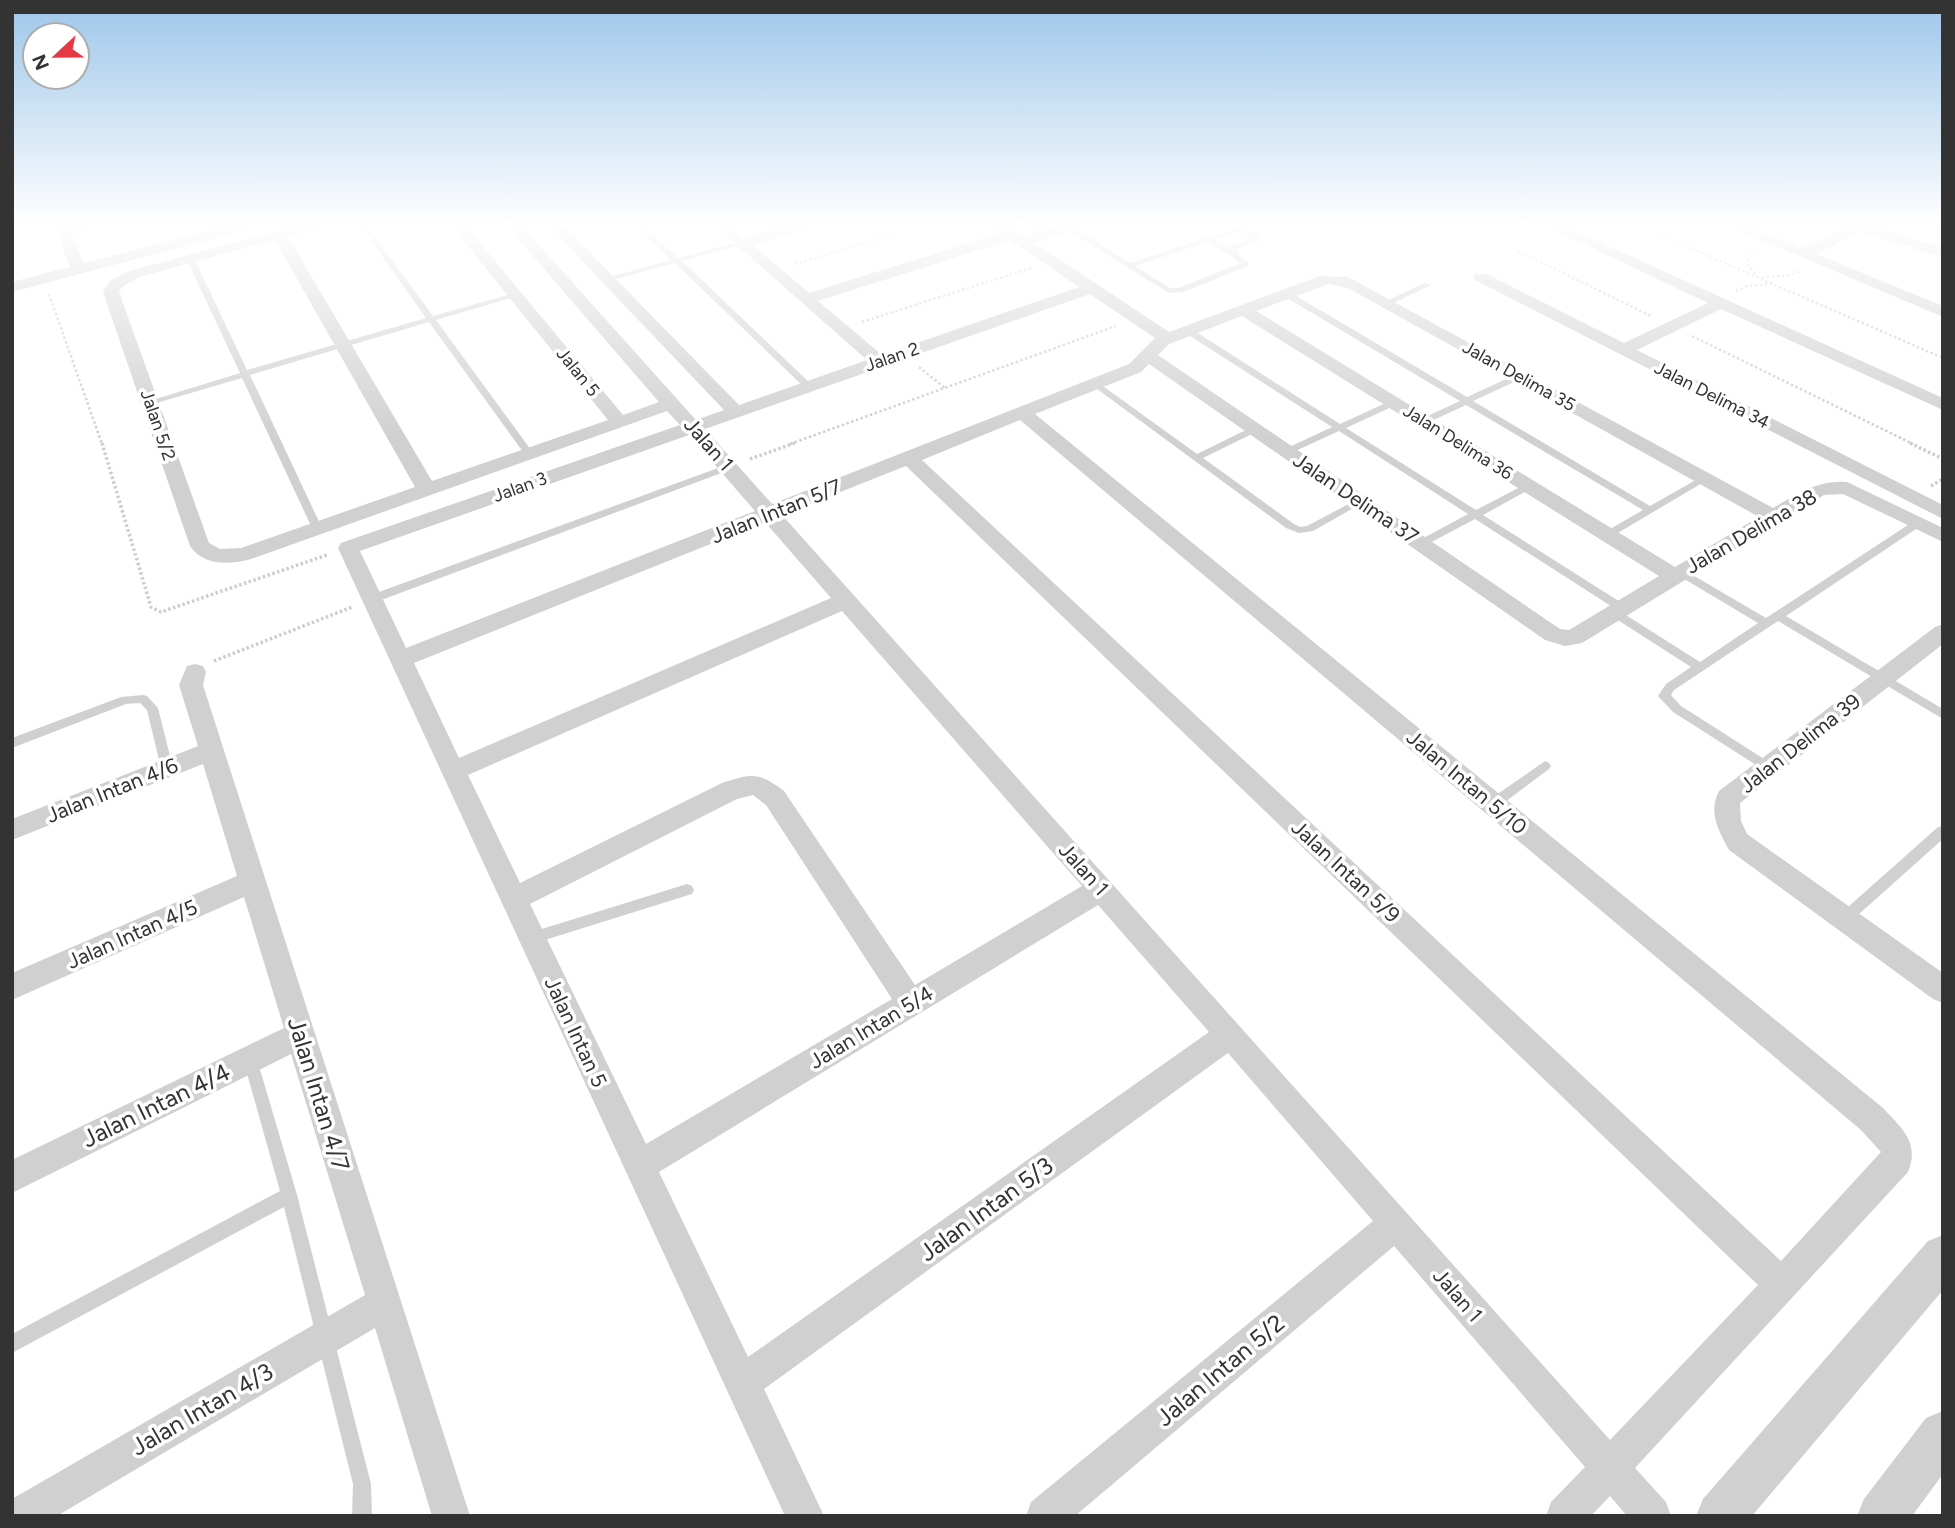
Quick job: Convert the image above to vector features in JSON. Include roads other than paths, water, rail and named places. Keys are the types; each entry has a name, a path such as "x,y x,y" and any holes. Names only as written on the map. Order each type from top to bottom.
{"street":[{"name":"Jalan 5/2","path":"113,296 200,546 207,553 219,556 244,554 317,528"},
{"path":"314,296 427,490"},
{"name":"Jalan 5","path":"517,296 619,422"},
{"name":"Jalan 1","path":"577,296 1652,1516"},
{"name":"Jalan 1","path":"625,296 735,411"},
{"path":"804,296 878,361"},
{"path":"807,299 816,296"},
{"name":"Jalan 2","path":"693,425 1067,296"},
{"path":"1104,296 1166,338"},
{"name":"Jalan Delima 35","path":"1148,356 1154,347 1166,338 1276,296"},
{"name":"Jalan Delima 35","path":"1374,296 1772,516"},
{"name":"Jalan Delima 34","path":"1519,296 1943,513"},
{"path":"1705,296 1943,405"},
{"path":"1905,296 1943,312"},
{"path":"1623,349 1720,303"},
{"name":"Jalan Delima 36","path":"1242,309 1607,534 1677,574"},
{"name":"Jalan Intan 5/7","path":"401,659 1096,384 1135,368 1148,356"},
{"name":"Jalan Delima 37","path":"1148,356 1553,635 1565,638"},
{"path":"317,528 673,403"},
{"name":"Jalan Intan 5/10","path":"1022,413 1880,1125 1897,1146 1897,1161 1782,1285"},
{"name":"Jalan 3","path":"348,548 693,425"},
{"name":"Jalan Intan 5/9","path":"909,458 1782,1285"},
{"name":"Jalan Delima 38","path":"1565,638 1574,636 1618,610 1808,494 1831,487 1847,488 1864,495 1943,536"},
{"name":"Jalan Intan 5","path":"348,548 805,1516"},
{"path":"453,771 846,600"},
{"name":"Jalan Delima 39","path":"1943,632 1728,798 1725,810 1728,825 1738,842 1943,990"},
{"name":"Jalan Intan 4/7","path":"195,672 191,685 451,1516"},
{"name":"Jalan Intan 4/6","path":"12,830 212,750"},
{"path":"514,899 731,790 757,784 775,799 911,1003"},
{"name":"Jalan Intan 4/5","path":"12,988 253,881"},
{"name":"Jalan Intan 5/4","path":"639,1166 1101,889"},
{"name":"Jalan Intan 4/4","path":"12,1177 301,1034"},
{"name":"Jalan Intan 5/3","path":"742,1383 1230,1034"},
{"name":"Jalan Intan 5/2","path":"1045,1516 1395,1223"},
{"path":"1720,1516 1943,1256"},
{"path":"1565,1516 1782,1285"},
{"name":"Jalan Intan 4/3","path":"20,1516 385,1303"},
{"path":"1881,1516 1943,1435"}],"lane":[{"path":"209,296 317,528"},
{"path":"417,296 529,454"},
{"path":"150,402 507,296"},
{"path":"714,296 808,386"},
{"path":"1291,296 1650,510"},
{"path":"1386,303 1401,296"},
{"path":"1187,330 1476,515 1699,667"},
{"path":"1424,421 1520,376"},
{"path":"1096,384 1280,520 1299,530 1320,525 1361,501"},
{"path":"1288,451 1394,403"},
{"path":"1196,458 1255,429"},
{"path":"372,599 729,467"},
{"path":"1607,534 1704,479"},
{"path":"1422,543 1529,486"},
{"path":"1768,767 1676,709 1664,696 1670,687 1699,667 1918,523"},
{"path":"1677,574 1766,624"},
{"path":"1778,616 1943,715"},
{"path":"12,743 125,701 143,699 152,708 167,768"},
{"path":"1493,804 1545,766"},
{"path":"1844,919 1943,831"},
{"path":"532,938 687,890"},
{"path":"250,1059 289,1195 362,1484 362,1516"},
{"path":"12,1344 289,1195"}]}
